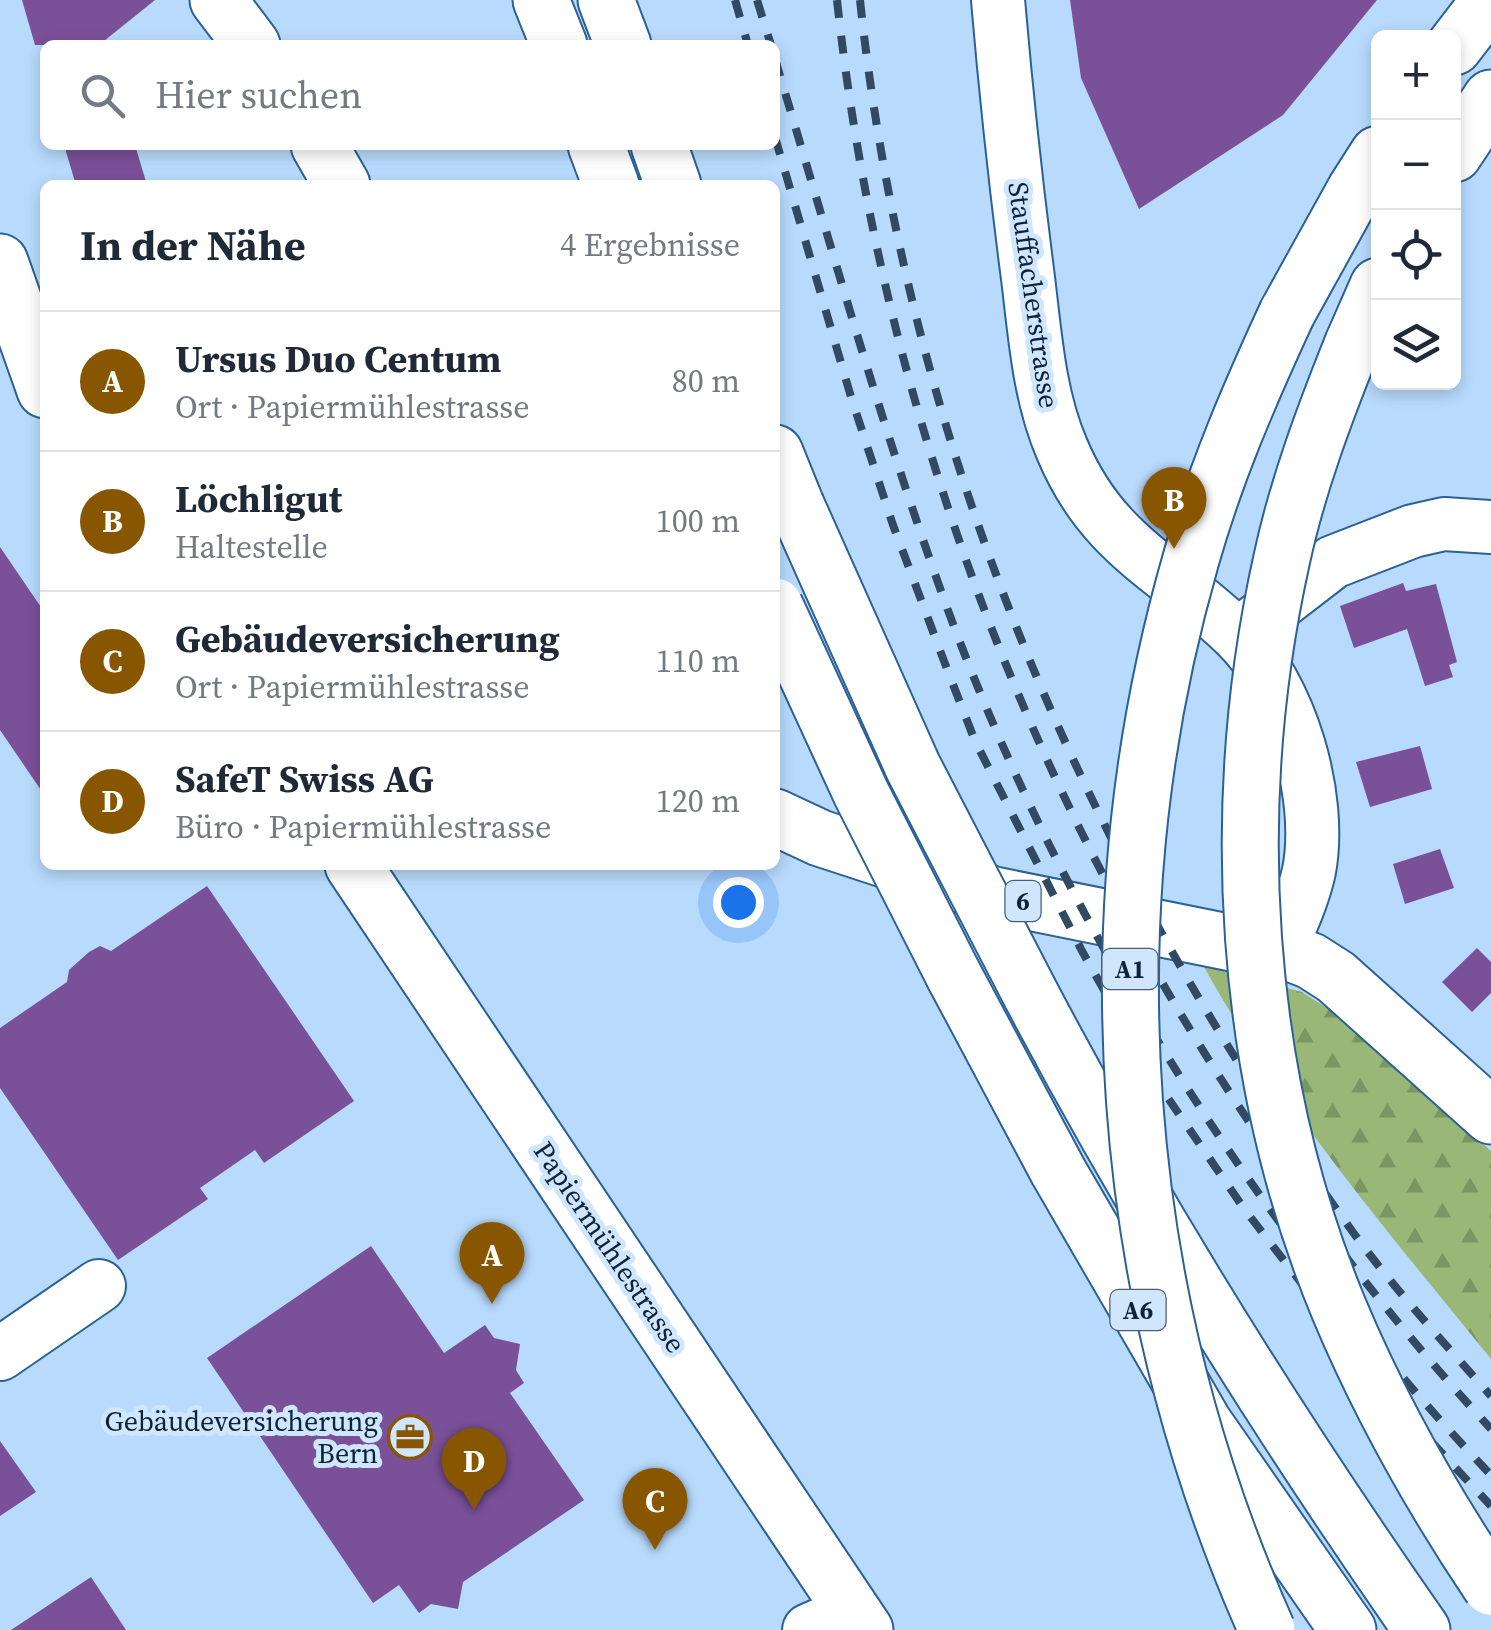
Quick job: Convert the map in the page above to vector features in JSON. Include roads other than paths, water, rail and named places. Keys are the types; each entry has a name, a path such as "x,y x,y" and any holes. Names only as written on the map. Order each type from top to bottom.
{"main road":[{"path":"218,0 248,40"},
{"path":"541,0 557,40"},
{"path":"1461,38 1490,0"},
{"path":"1461,143 1491,98"},
{"path":"322,150 339,180"},
{"path":"598,150 608,180"},
{"path":"661,150 671,180"},
{"name":"A1","path":"1268,1630 1208,1482 1176,1374 1155,1274 1131,1073 1134,874 1143,785 1164,666 1191,558 1222,464 1287,313 1371,165"},
{"path":"1,271 40,376"},
{"path":"1372,300 1328,406 1282,557 1258,701 1250,804 1252,913 1262,1013 1278,1110 1304,1209 1338,1307 1426,1486 1491,1587"},
{"name":"A6","path":"780,465 914,766 1030,993 1162,1229 1317,1476 1422,1630"},
{"name":"A6","path":"780,617 868,808 1058,1171 1204,1424 1348,1630"},
{"name":"6","path":"780,819 820,838 994,895 1280,950 1311,961 1336,977 1491,1116"},
{"name":"Papiermühlestrasse","path":"356,870 842,1624"}],"street":[{"name":"Stauffacherstrasse","path":"998,0 1034,321 1054,429 1082,488 1110,527 1138,556 1238,636 1279,698 1296,736 1310,799 1313,840 1308,874 1280,950"},
{"path":"1238,636 1333,562 1413,531 1444,524 1491,527"},
{"path":"0,1354 99,1286"}],"railway":[{"path":"735,0 747,40"},
{"path":"757,0 769,40"},
{"path":"837,0 867,197 912,391 974,582 1050,766 1140,945 1245,1115 1362,1277 1491,1429"},
{"path":"860,0 884,168 920,332 967,493 1025,650 1094,803 1172,951 1259,1095 1371,1256 1491,1396"},
{"path":"780,76 901,475 949,613 996,731 1050,846 1110,960 1176,1071 1248,1179 1406,1381 1491,1475"},
{"path":"779,150 851,397 947,669 975,741 1082,951 1150,1072 1245,1210 1386,1393 1491,1506"}],"place":[{"name":"Löchligut","path":"1174,549"},
{"name":"Ursus Duo Centum","path":"492,1304"},
{"name":"Gebäudeversicherung Bern","path":"410,1437"},
{"name":"SafeT Swiss AG","path":"474,1510"},
{"name":"Gebäudeversicherung","path":"655,1550"}]}
